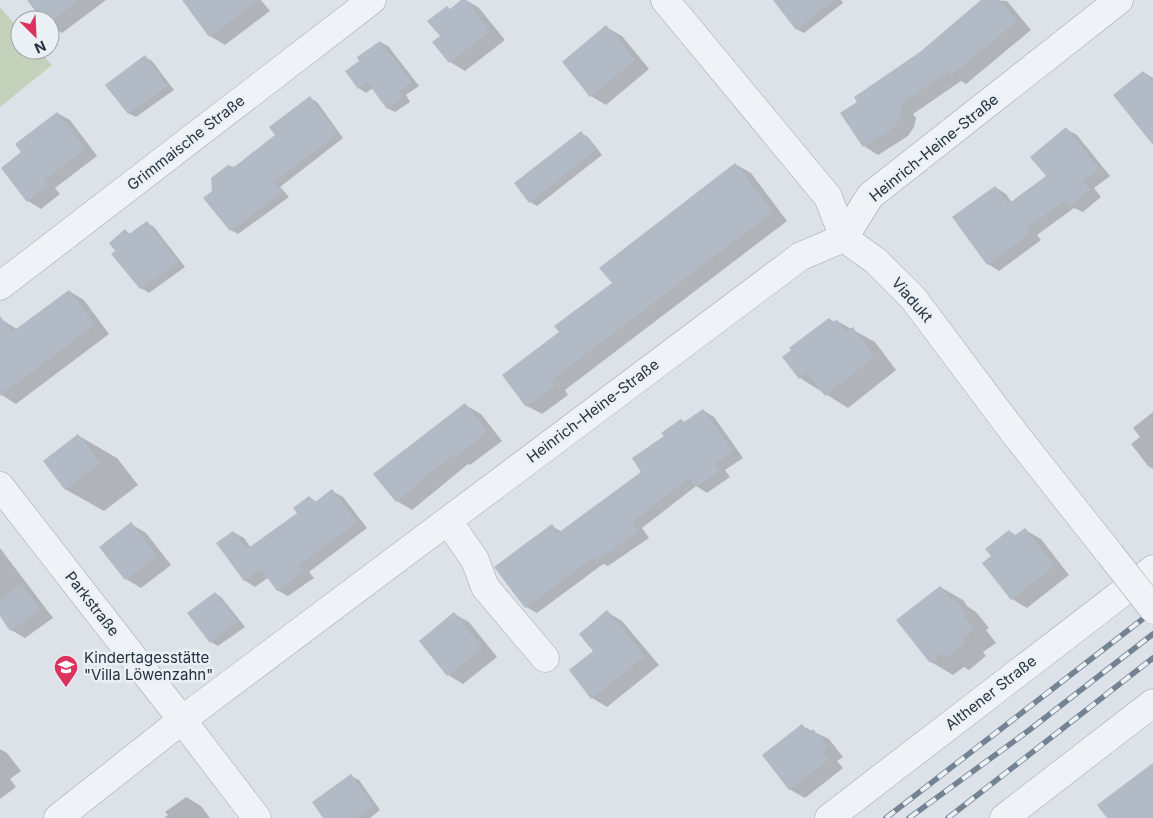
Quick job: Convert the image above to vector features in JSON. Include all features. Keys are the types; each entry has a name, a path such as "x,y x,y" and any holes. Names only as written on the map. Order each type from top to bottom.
{"street":[{"name":"Grimmaische Straße","path":"0,286 372,0"},
{"path":"665,0 828,197 844,238"},
{"name":"Heinrich-Heine-Straße","path":"58,818 182,720 801,256 844,238 870,196 1119,0"},
{"name":"Viadukt","path":"844,238 876,261 913,298 1016,434 1153,609"},
{"name":"Parkstraße","path":"0,486 257,818"},
{"path":"448,521 476,560 485,587 545,658"},
{"name":"Althener Straße","path":"829,818 1153,569"},
{"path":"1004,818 1153,703"}],"green space":[{"path":"0,7 10,18 10,60 47,60 52,65 0,107"}],"building":[{"path":"27,0 79,0 60,14 60,10 34,10"},
{"path":"182,0 258,0 209,37"},
{"path":"461,0 466,0 490,31 449,63 432,42 440,36 427,21 447,6 450,9"},
{"path":"773,0 834,0 796,30"},
{"path":"981,0 1000,0 1017,21 950,76 947,72 900,105 902,109 900,119 893,128 863,147 840,113 857,102 854,97 920,52"},
{"path":"606,25 635,60 590,97 562,62"},
{"path":"380,41 412,82 399,91 403,97 387,109 367,82 358,89 345,71 359,61 357,57"},
{"path":"145,55 167,86 128,114 105,85"},
{"path":"1143,71 1153,83 1153,145 1113,95"},
{"path":"310,96 337,134 273,182 282,193 230,231 203,198 212,191 211,178 228,165 234,167 275,135 269,127"},
{"path":"57,112 85,149 43,181 48,186 27,202 1,168 21,152 15,144"},
{"path":"1066,127 1099,169 1083,181 1090,190 1070,207 1065,200 1027,228 1031,233 987,265 952,217 995,186 1008,204 1046,176 1030,157"},
{"path":"581,131 596,150 529,203 514,183"},
{"path":"735,163 773,212 550,381 554,386 526,407 502,375 559,332 554,326 612,283 599,268"},
{"path":"147,221 178,262 140,289 111,254 115,251 109,243 125,229 129,234"},
{"path":"69,290 95,325 0,396 0,316 12,332"},
{"path":"829,318 832,322 837,320 846,332 853,327 874,357 825,396 807,373 799,379 782,357 791,350 789,348"},
{"path":"465,403 487,432 454,458 452,455 396,502 373,474"},
{"path":"703,409 733,451 715,464 720,471 696,487 689,478 632,522 639,531 596,561 593,557 525,608 494,567 552,524 558,533 641,472 632,458 664,436 661,433 681,419 684,422"},
{"path":"78,434 100,463 65,490 43,461"},
{"path":"332,489 357,522 299,565 304,571 277,591 261,569 244,581 216,543 233,531 247,549 297,513 293,508 309,496 315,502"},
{"path":"131,522 157,556 125,580 99,547"},
{"path":"1025,528 1054,566 1011,600 982,563 991,556 985,549 1009,530 1014,536"},
{"path":"22,584 40,610 10,631 0,616 0,600"},
{"path":"940,586 951,600 954,597 967,615 964,617 974,630 961,639 965,643 946,658 943,653 930,663 896,620"},
{"path":"215,592 238,622 210,643 187,613"},
{"path":"607,610 645,656 591,699 569,670 593,651 579,634"},
{"path":"454,612 483,648 447,676 419,641"},
{"path":"802,724 809,733 813,729 828,748 823,752 829,759 789,790 762,755"},
{"path":"1153,763 1153,818 1107,818 1097,805"},
{"path":"351,774 374,806 357,818 323,818 312,802"}],"railway":[{"path":"886,818 1153,611"},
{"path":"909,818 1028,731 1153,634"},
{"path":"948,818 1153,658"}],"place":[{"name":"Kindertagesstätte \"Villa Löwenzahn\"","path":"66,688"}]}
